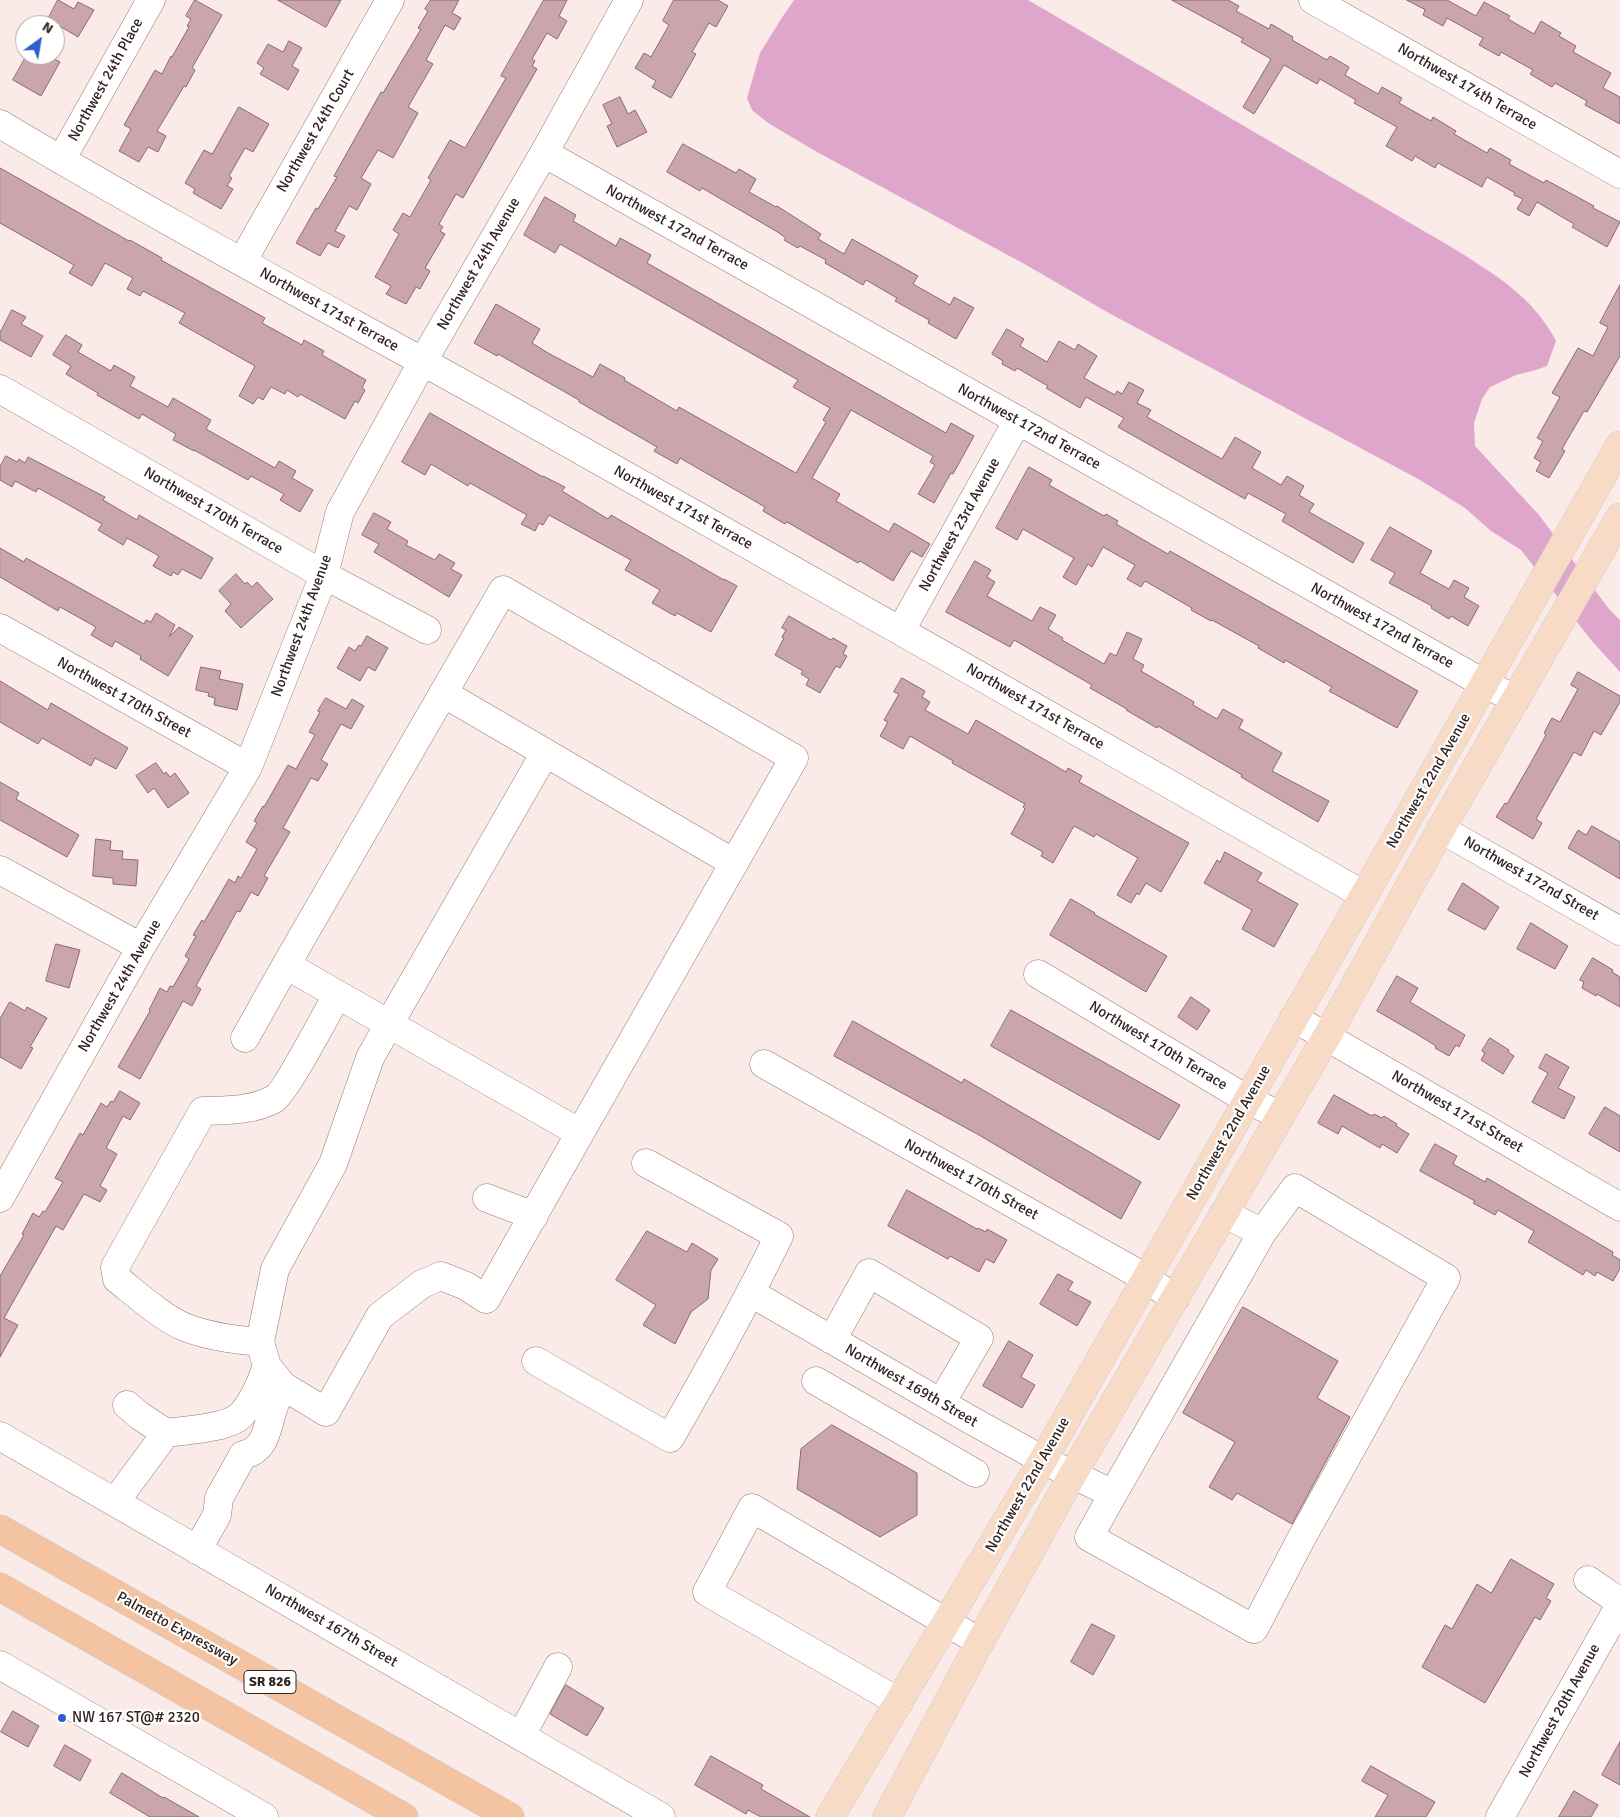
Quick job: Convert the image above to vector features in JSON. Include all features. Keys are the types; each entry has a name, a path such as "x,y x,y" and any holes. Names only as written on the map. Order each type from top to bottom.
{"highway":[{"path":"0,1523 30,1546"},
{"name":"Palmetto Expressway","path":"0,1529 510,1817"},
{"path":"0,1587 404,1817"}],"main road":[{"name":"Northwest 22nd Avenue","path":"830,1817 1043,1460 1620,445"},
{"path":"888,1817 980,1642 1073,1474 1176,1299 1279,1115 1327,1036 1441,828 1620,517"}],"street":[{"name":"Northwest 24th Place","path":"61,160 151,0"},
{"name":"Northwest 24th Court","path":"242,262 390,0"},
{"name":"Northwest 24th Avenue","path":"0,1198 141,947 248,767 324,574 340,512 629,0"},
{"name":"Northwest 174th Terrace","path":"1313,0 1620,174"},
{"name":"Northwest 171st Terrace","path":"0,124 242,262 901,630 1364,895"},
{"name":"Northwest 172nd Terrace","path":"544,153 1484,684 1516,699"},
{"name":"Northwest 170th Terrace","path":"0,389 324,574 427,630"},
{"name":"Northwest 23rd Avenue","path":"901,630 1018,420"},
{"path":"245,1038 503,590 794,758 486,1299 466,1286 441,1276 422,1284 380,1316 326,1412 270,1365 229,1340 186,1328 154,1308 117,1279 116,1267 203,1111 242,1110 277,1098 338,994"},
{"name":"Northwest 170th Street","path":"0,628 248,767"},
{"path":"442,693 734,863"},
{"path":"197,1550 217,1515 231,1507 255,1464 256,1449 266,1434 275,1401 270,1365 274,1269 332,1164 370,1058 545,753"},
{"name":"Northwest 172nd Street","path":"1441,828 1620,930"},
{"path":"0,870 141,947"},
{"path":"286,965 580,1132"},
{"name":"Northwest 170th Terrace","path":"1038,974 1248,1100 1279,1115"},
{"name":"Northwest 171st Street","path":"1294,1018 1620,1207"},
{"name":"Northwest 170th Street","path":"764,1064 1146,1278 1176,1299"},
{"path":"536,1361 670,1438 750,1293 779,1236 646,1163"},
{"path":"1295,1188 1446,1278 1305,1532 1254,1629 1088,1537 1113,1494 1262,1233 1295,1188"},
{"path":"488,1198 534,1216"},
{"path":"1224,1213 1262,1233"},
{"path":"832,1340 869,1273 979,1338 942,1404"},
{"name":"Northwest 169th Street","path":"750,1293 1043,1460 1113,1494"},
{"path":"133,1410 166,1433 227,1424 241,1416 270,1365"},
{"path":"816,1381 975,1473"},
{"path":"948,1457 969,1419"},
{"path":"231,1421 256,1449"},
{"path":"115,1502 166,1433"},
{"name":"Northwest 167th Street","path":"0,1436 661,1817"},
{"path":"899,1702 707,1592 752,1508 980,1642"},
{"path":"1590,1576 1620,1603"},
{"name":"Northwest 20th Avenue","path":"1500,1817 1620,1603"},
{"path":"0,1665 264,1817"},
{"path":"521,1736 558,1667"}],"shaded area":[{"path":"794,0 1028,0 1453,248 1511,287 1536,311 1556,341 1547,366 1516,375 1490,387 1482,399 1474,423 1475,446 1539,515 1609,609 1620,620 1620,672 1591,640 1521,550 1491,531 1465,508 1420,480 1107,312 1028,266 817,152 768,123 752,110 747,98 760,53"}],"building":[{"path":"58,0 74,9 78,2 94,10 78,37 65,29 65,15 50,15"},
{"path":"195,0 222,15 192,68 195,70 186,87 184,86 157,131 166,136 158,152 148,147 139,162 119,151 131,129 124,125 155,70 162,74 172,57 189,27 187,26 191,19 186,16"},
{"path":"278,0 341,0 326,27"},
{"path":"431,0 459,0 452,13 461,18 454,30 445,25 426,60 433,64 408,107 418,113 393,158 378,150 361,178 371,184 357,210 349,206 335,231 345,236 338,248 328,243 320,256 296,243 337,177 334,176 381,92 383,93 421,29 418,28 428,11 425,9"},
{"path":"544,0 567,0 559,16 567,21 557,39 547,33 532,59 535,61 532,66 537,69 463,198 456,194 439,224 443,227 440,231 445,234 425,268 430,271 420,289 416,287 406,304 386,294 391,286 375,277 399,234 393,230 403,213 410,217 431,180 428,178 450,140 465,148 506,78 501,76"},
{"path":"674,0 718,0 728,6 716,27 709,23 692,52 696,54 671,98 652,87 656,81 635,68 644,53 651,57 669,25 663,21"},
{"path":"1172,0 1228,0 1239,6 1236,11 1269,29 1271,24 1293,37 1292,40 1327,60 1330,56 1349,67 1345,75 1378,94 1382,87 1402,98 1399,103 1431,121 1433,117 1456,131 1454,134 1487,153 1490,148 1511,160 1509,164 1544,183 1546,180 1620,222 1607,247 1572,227 1574,224 1537,202 1529,216 1517,209 1523,199 1487,177 1482,187 1438,163 1435,168 1415,156 1412,161 1386,146 1397,127 1354,103 1356,100 1320,79 1317,84 1284,65 1254,114 1243,107 1271,59 1241,42 1243,39"},
{"path":"1407,0 1447,0 1476,16 1484,2 1510,16 1508,19 1534,34 1541,21 1561,33 1559,36 1576,46 1573,52 1611,73 1603,88 1620,97 1620,124 1585,105 1587,101 1555,83 1552,87 1530,74 1533,70 1501,52 1499,56 1479,45 1483,38 1447,18 1443,26 1423,15 1425,10"},
{"path":"289,41 302,48 292,66 299,70 288,90 260,74 264,68 257,63 268,44 283,52"},
{"path":"21,65 58,65 41,96 13,80"},
{"path":"620,97 628,114 635,110 647,132 617,147 607,126 612,124 603,105"},
{"path":"239,107 269,124 253,152 245,148 229,176 232,178 227,186 233,189 221,209 193,193 195,189 185,183 204,150 212,154"},
{"path":"683,144 736,173 739,169 756,179 749,192 777,206 821,234 818,239 844,254 852,239 918,276 913,284 950,305 954,297 974,308 956,339 928,323 929,320 895,301 897,298 866,280 863,285 825,263 826,260 784,240 786,238 776,231 702,188 700,191 667,172"},
{"path":"0,168 265,318 262,323 302,345 304,340 324,351 322,355 366,380 362,388 365,390 358,403 355,401 345,419 300,394 298,397 287,390 285,394 271,387 263,400 258,397 253,404 239,396 255,366 179,323 185,313 143,291 140,296 127,289 133,278 105,263 92,286 69,273 74,265 0,223"},
{"path":"545,197 576,215 573,221 616,246 620,238 651,255 647,263 946,433 951,423 974,436 934,503 918,494 935,465 930,462 933,456 851,410 812,478 840,494 836,501 889,532 894,523 930,544 922,557 911,551 893,581 787,522 785,524 763,511 765,507 680,458 677,464 654,451 657,447 579,402 579,400 498,354 497,356 474,343 496,304 540,329 532,343 548,353 593,377 600,364 677,411 679,407 796,473 826,422 823,420 830,408 793,387 798,380 560,244 555,253 524,235"},
{"path":"1620,285 1620,356 1587,412 1584,411 1562,449 1565,451 1549,478 1536,471 1541,462 1534,458 1543,441 1537,438 1560,397 1552,393 1578,348 1593,356 1608,327 1600,323"},
{"path":"12,310 26,317 21,324 43,336 31,357 0,340 0,333"},
{"path":"1007,329 1024,339 1020,346 1047,362 1059,341 1075,350 1078,344 1097,356 1084,378 1115,395 1117,391 1122,394 1129,382 1144,390 1137,403 1151,410 1147,417 1222,459 1235,437 1261,452 1252,468 1281,485 1287,476 1304,486 1299,495 1314,504 1309,512 1364,543 1353,563 1282,521 1286,514 1248,493 1245,499 1118,427 1124,418 1086,397 1080,408 1017,368 1015,371 1002,364 1003,361 992,354"},
{"path":"66,335 82,345 78,352 111,371 114,365 135,377 130,386 168,407 173,398 211,420 206,429 275,468 279,461 296,471 292,478 313,490 300,512 280,500 284,494 251,476 248,480 173,440 176,434 142,414 139,419 97,395 98,393 66,374 71,366 53,355"},
{"path":"430,413 543,477 565,487 562,491 608,519 611,515 737,586 711,632 677,613 675,616 652,603 660,590 625,570 631,560 549,515 543,525 539,523 535,531 521,524 527,515 470,483 468,486 431,464 425,475 402,462"},
{"path":"6,456 17,462 19,459 25,463 28,457 105,497 103,500 137,520 139,515 213,558 201,579 182,569 178,575 173,572 171,576 153,566 159,556 127,538 123,545 98,530 102,524 67,504 38,488 36,492 15,481 12,487 0,480 0,467"},
{"path":"1029,467 1052,480 1049,485 1104,516 1106,514 1118,521 1116,524 1168,554 1170,551 1418,691 1397,728 1329,691 1332,687 1285,660 1284,663 1258,648 1259,646 1191,610 1192,608 1145,581 1141,587 1127,579 1135,565 1103,547 1092,567 1088,564 1076,585 1063,577 1074,558 1023,529 1017,540 996,528"},
{"path":"374,513 391,522 387,529 408,541 406,545 435,560 439,554 455,563 451,569 462,575 449,597 374,552 379,544 362,535"},
{"path":"1390,527 1432,551 1420,573 1449,589 1454,580 1469,588 1464,597 1479,606 1468,626 1451,616 1449,619 1431,608 1432,606 1389,583 1395,573 1371,560"},
{"path":"0,548 24,562 26,558 144,624 146,620 151,622 156,613 175,625 169,637 179,627 193,636 168,676 140,659 141,656 115,641 112,647 91,635 96,627 60,607 58,611 0,577"},
{"path":"975,561 991,570 987,577 995,582 987,596 1032,621 1040,607 1056,615 1048,629 1063,638 1062,640 1104,664 1110,653 1116,656 1127,632 1142,639 1133,659 1144,665 1141,671 1194,702 1193,705 1217,719 1223,709 1243,720 1239,728 1282,753 1272,771 1329,801 1318,822 1158,726 1157,728 1126,710 1090,688 1092,685 1014,640 1010,647 946,612"},
{"path":"236,574 245,584 247,582 252,587 257,582 273,599 241,628 225,611 231,604 219,591"},
{"path":"789,616 831,640 833,638 847,646 843,654 847,656 840,668 836,666 820,693 806,685 809,679 801,674 803,671 775,655 784,638 782,637 786,630 782,628"},
{"path":"367,636 388,648 375,671 368,667 360,681 337,668 349,647 355,651 359,645 361,646"},
{"path":"201,667 221,671 219,679 243,684 237,710 214,705 215,698 208,696 209,693 196,690"},
{"path":"1578,672 1620,696 1620,702 1601,735 1594,731 1581,756 1574,752 1536,819 1542,823 1533,839 1496,817 1505,803 1507,804 1529,766 1546,735 1544,733 1552,718 1560,722 1578,689 1571,685"},
{"path":"902,678 925,691 922,697 930,702 925,710 968,734 976,720 1066,772 1068,768 1082,776 1079,782 1189,843 1161,892 1146,883 1139,895 1137,893 1131,903 1117,895 1138,858 1096,834 1094,837 1074,826 1053,863 1041,856 1043,852 1011,834 1025,809 1023,807 1025,804 952,763 953,761 910,736 903,749 880,736 888,722 884,720 899,694 894,692"},
{"path":"0,681 48,710 51,703 128,748 116,769 95,758 91,766 42,738 38,744 0,722"},
{"path":"326,698 346,709 352,699 364,706 351,729 341,724 321,760 328,764 318,781 311,778 283,828 290,832 264,876 268,878 258,896 251,892 240,912 237,911 196,986 201,989 192,1006 183,1001 140,1079 118,1067 150,1011 160,988 167,992 170,986 173,987 189,959 185,956 196,936 193,935 202,920 204,922 229,879 235,883 238,876 241,878 257,849 246,842 257,823 254,821 288,765 296,769 315,735 309,732"},
{"path":"156,763 164,774 166,772 170,777 175,773 189,793 168,808 154,788 148,793 136,776"},
{"path":"0,782 19,793 16,799 79,835 67,857 0,820"},
{"path":"1592,826 1620,842 1620,879 1568,848 1578,830 1586,835"},
{"path":"96,839 111,841 110,850 123,851 122,859 138,860 136,886 113,884 113,878 93,876"},
{"path":"1225,852 1262,873 1257,881 1298,904 1274,947 1242,929 1252,910 1204,883 1217,860 1220,862"},
{"path":"1463,883 1499,907 1485,930 1448,910"},
{"path":"1071,899 1167,956 1146,992 1050,935"},
{"path":"1531,923 1568,946 1555,969 1517,949"},
{"path":"56,944 80,950 69,988 46,981"},
{"path":"1593,958 1613,970 1612,972 1620,977 1620,1007 1582,988 1584,982 1580,980"},
{"path":"1397,976 1418,988 1410,1002 1465,1035 1459,1047 1456,1045 1449,1056 1435,1048 1436,1046 1377,1011"},
{"path":"1191,997 1210,1010 1197,1030 1178,1017"},
{"path":"10,1002 25,1011 27,1007 47,1018 30,1047 33,1048 21,1069 0,1057 0,1019"},
{"path":"1011,1010 1180,1105 1159,1140 991,1046"},
{"path":"853,1021 962,1083 964,1079 1141,1182 1121,1219 979,1135 834,1056"},
{"path":"1490,1038 1509,1050 1508,1052 1514,1056 1503,1074 1481,1060 1485,1053 1482,1051"},
{"path":"1546,1054 1569,1067 1558,1088 1575,1097 1564,1119 1532,1102 1548,1073 1539,1068"},
{"path":"120,1091 140,1103 130,1120 123,1116 106,1148 117,1154 100,1186 107,1190 100,1202 84,1194 63,1230 56,1226 4,1318 18,1325 0,1357 0,1276 24,1235 22,1234 33,1213 39,1217 43,1211 45,1212 63,1182 55,1178 80,1133 83,1135 101,1103 107,1107 111,1101 113,1102"},
{"path":"1334,1095 1372,1116 1374,1114 1382,1118 1384,1116 1409,1134 1397,1153 1382,1144 1380,1148 1342,1126 1338,1134 1318,1123"},
{"path":"1605,1107 1620,1116 1620,1152 1589,1134"},
{"path":"1435,1144 1457,1156 1453,1164 1485,1182 1487,1178 1613,1252 1612,1255 1620,1260 1620,1269 1613,1281 1597,1272 1595,1276 1586,1270 1583,1275 1528,1242 1534,1231 1498,1210 1495,1215 1473,1203 1475,1201 1420,1171"},
{"path":"907,1190 977,1229 986,1232 987,1229 1007,1240 994,1263 986,1259 979,1272 950,1256 948,1259 888,1226"},
{"path":"647,1231 687,1252 692,1243 718,1259 711,1270 708,1299 691,1312 675,1344 643,1325 656,1305 616,1280"},
{"path":"1058,1274 1073,1282 1068,1290 1091,1302 1077,1326 1040,1304"},
{"path":"1243,1307 1338,1361 1317,1398 1350,1417 1292,1524 1237,1493 1232,1500 1209,1487 1235,1442 1183,1413"},
{"path":"1009,1341 1033,1355 1021,1377 1035,1385 1022,1408 983,1386"},
{"path":"832,1425 917,1473 917,1515 880,1537 797,1489 801,1449"},
{"path":"1511,1559 1554,1584 1546,1598 1551,1601 1540,1620 1535,1617 1485,1703 1422,1667 1445,1625 1452,1629 1477,1584 1491,1593"},
{"path":"1092,1624 1115,1636 1093,1675 1071,1662"},
{"path":"566,1685 604,1708 587,1736 550,1714"},
{"path":"13,1711 39,1726 28,1747 1,1732"},
{"path":"1620,1742 1620,1785 1602,1775"},
{"path":"65,1745 91,1760 80,1781 54,1766"},
{"path":"711,1756 763,1785 761,1789 810,1817 761,1817 748,1810 746,1814 695,1785"},
{"path":"1371,1766 1435,1802 1426,1817 1375,1817 1388,1795 1362,1781"},
{"path":"122,1773 199,1817 150,1817 110,1793"},
{"path":"1574,1791 1598,1805 1591,1817 1559,1817"}],"place":[{"name":"NW 167 ST@# 2320","path":"62,1718"}]}
